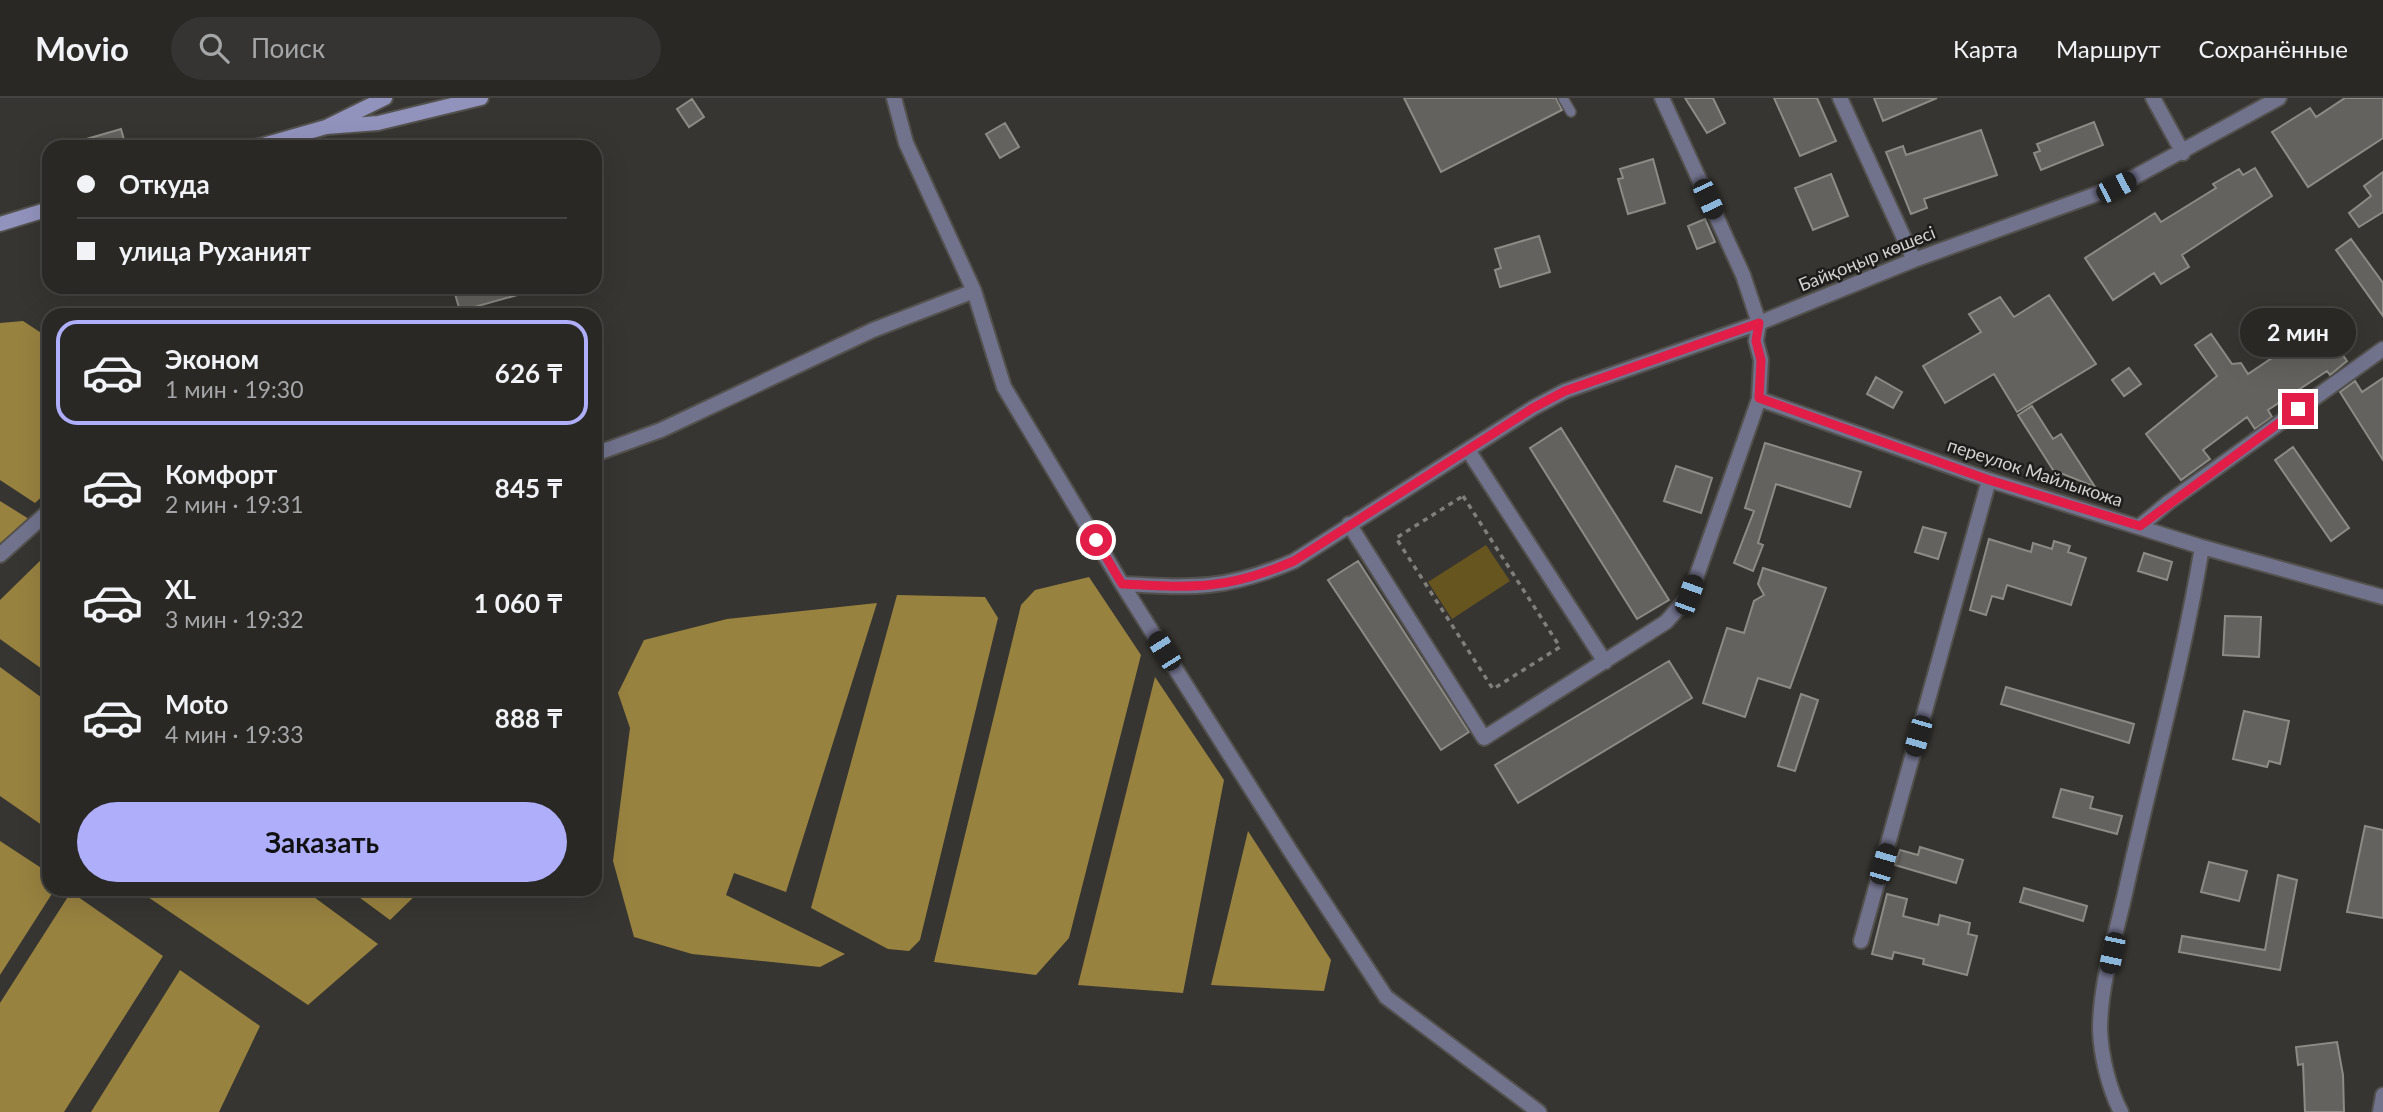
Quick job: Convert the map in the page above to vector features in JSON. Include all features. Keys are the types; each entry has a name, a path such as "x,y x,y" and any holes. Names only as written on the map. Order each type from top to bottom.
{"main road":[{"path":"280,140 326,127 385,98"},
{"path":"326,127 378,123 481,98"},
{"path":"0,224 42,211"}],"street":[{"path":"894,98 906,143 974,290 1004,387 1122,584 1291,852 1387,997 1539,1112"},
{"path":"1349,524 1483,738 1666,622 1689,595 1759,398 1761,360 1756,341 1759,323 1743,275 1662,98"},
{"path":"1840,98 1914,260"},
{"path":"2153,98 2183,153"},
{"name":"Байқоңыр көшесі","path":"1122,584 1215,587 1253,579 1294,561 1349,524 1565,391 1759,323 1914,260 2116,187 2183,153 2279,98"},
{"path":"602,451 661,430 873,330 974,290"},
{"path":"2140,526 2169,502 2383,349"},
{"name":"переулок Майлыкожа","path":"1759,398 1989,480 2202,547 2383,597"},
{"path":"1468,450 1605,662"},
{"path":"1861,941 1989,480"},
{"path":"0,555 42,517"},
{"path":"2121,1112 2107,1073 2100,1032 2102,999 2144,808 2173,697 2202,547"},
{"path":"2380,1112 2383,1095"}],"lane":[{"path":"1563,98 1571,112"}],"path":[{"path":"1463,496 1560,647 1493,690 1396,538 1463,496"}],"shaded area":[{"path":"23,321 42,333 42,496 35,503 0,480 0,323"},
{"path":"0,501 29,519 0,543"},
{"path":"1486,545 1510,581 1452,619 1428,582"},
{"path":"42,559 42,669 0,639 0,600"},
{"path":"1089,577 1141,655 1069,938 1036,975 934,962 1021,605 1035,590"},
{"path":"897,595 985,597 998,618 920,940 909,951 888,949 811,908"},
{"path":"877,603 786,892 734,873 726,895 845,954 820,967 692,954 634,937 613,861 630,728 618,693 644,640 727,619"},
{"path":"0,667 42,698 42,825 0,796"},
{"path":"1155,677 1224,780 1183,993 1078,985"},
{"path":"1248,831 1331,960 1324,991 1211,985"},
{"path":"0,841 42,868 42,896 51,896 0,975"},
{"path":"68,896 77,896 163,956 64,1112 0,1112 0,1003"},
{"path":"146,896 313,896 378,944 308,1005"},
{"path":"357,896 415,896 390,920"},
{"path":"180,970 260,1026 219,1112 91,1112"}],"building":[{"path":"1404,98 1556,98 1562,110 1441,172"},
{"path":"1685,98 1713,98 1725,123 1707,133"},
{"path":"1774,98 1817,98 1836,141 1800,156"},
{"path":"1874,98 1937,98 1883,121"},
{"path":"2345,98 2383,98 2383,138 2308,187 2272,132 2310,108 2316,117"},
{"path":"692,99 704,117 689,127 677,109"},
{"path":"2094,122 2103,145 2041,170 2034,153 2040,151 2037,144"},
{"path":"1005,123 1019,147 1000,158 986,134"},
{"path":"121,129 124,140 83,140"},
{"path":"1981,130 1997,175 1924,199 1927,208 1911,214 1886,152 1903,146 1906,155"},
{"path":"1653,159 1665,203 1628,214 1618,179 1623,178 1620,169"},
{"path":"2255,168 2272,196 2182,255 2189,267 2161,284 2154,273 2113,300 2085,258 2155,213 2161,222 2216,188 2213,184 2239,169 2243,175"},
{"path":"2383,172 2383,212 2359,227 2349,213 2371,196 2364,186"},
{"path":"1831,174 1848,216 1813,230 1795,188"},
{"path":"1705,219 1715,242 1697,249 1688,226"},
{"path":"1539,236 1550,272 1500,287 1495,270 1501,268 1495,249"},
{"path":"2351,239 2383,283 2383,316 2336,250"},
{"path":"455,294 521,294 471,308 459,308"},
{"path":"2049,295 2096,364 2017,412 1994,374 1945,403 1923,366 1981,332 1969,314 2000,297 2014,317"},
{"path":"2313,313 2347,361 2330,375 2327,371 2268,410 2272,417 2255,429 2247,417 2203,450 2210,459 2181,480 2146,434 2217,376 2195,345 2211,334 2232,364 2241,363 2248,374 2306,335 2298,323"},
{"path":"2129,368 2141,384 2124,396 2112,380"},
{"path":"1876,377 1902,392 1893,408 1867,394"},
{"path":"2383,378 2383,460 2340,392 2355,381 2362,392"},
{"path":"2032,406 2053,439 2061,434 2095,487 2053,470 2018,415"},
{"path":"1561,428 1669,600 1637,619 1530,448"},
{"path":"1765,443 1861,472 1850,507 1776,484 1758,543 1763,545 1753,571 1734,563 1754,511 1745,508"},
{"path":"2293,447 2349,528 2331,541 2275,460"},
{"path":"1676,466 1712,478 1701,513 1664,501"},
{"path":"1923,527 1946,533 1938,559 1915,552"},
{"path":"1989,539 2031,552 2033,543 2052,549 2054,541 2070,546 2068,552 2086,558 2071,605 2007,585 2003,599 1992,596 1986,615 1970,610"},
{"path":"2144,553 2172,562 2167,580 2138,571"},
{"path":"1358,561 1469,732 1441,750 1328,580"},
{"path":"1763,568 1826,588 1790,688 1758,678 1745,717 1703,703 1727,628 1744,633 1754,601 1764,595 1758,584"},
{"path":"2225,616 2261,617 2259,657 2223,655"},
{"path":"1669,661 1692,698 1518,803 1495,765"},
{"path":"2006,687 2134,724 2129,743 2001,704"},
{"path":"1801,694 1818,700 1795,771 1778,766"},
{"path":"2244,711 2289,721 2280,764 2269,761 2267,767 2233,759"},
{"path":"2061,789 2093,797 2090,808 2122,816 2117,834 2053,817"},
{"path":"2365,826 2383,830 2383,918 2347,912"},
{"path":"1920,847 1963,860 1956,883 1895,865 1900,850 1918,855"},
{"path":"2209,862 2247,871 2239,901 2201,892"},
{"path":"2278,875 2297,880 2280,970 2179,952 2182,936 2265,950"},
{"path":"2024,888 2087,906 2083,921 2020,902"},
{"path":"1887,894 1907,899 1903,916 1938,925 1940,915 1970,923 1968,934 1977,936 1967,975 1923,964 1924,959 1894,952 1892,959 1872,954"},
{"path":"2337,1042 2343,1075 2344,1112 2305,1112 2303,1064 2298,1065 2296,1047"}],"route":[{"path":"1096,540 1122,584 1215,587 1253,579 1294,561 1533,408 1565,391 1759,323 1756,341 1761,360 1759,398 1989,480 2140,526 2298,409"}]}
